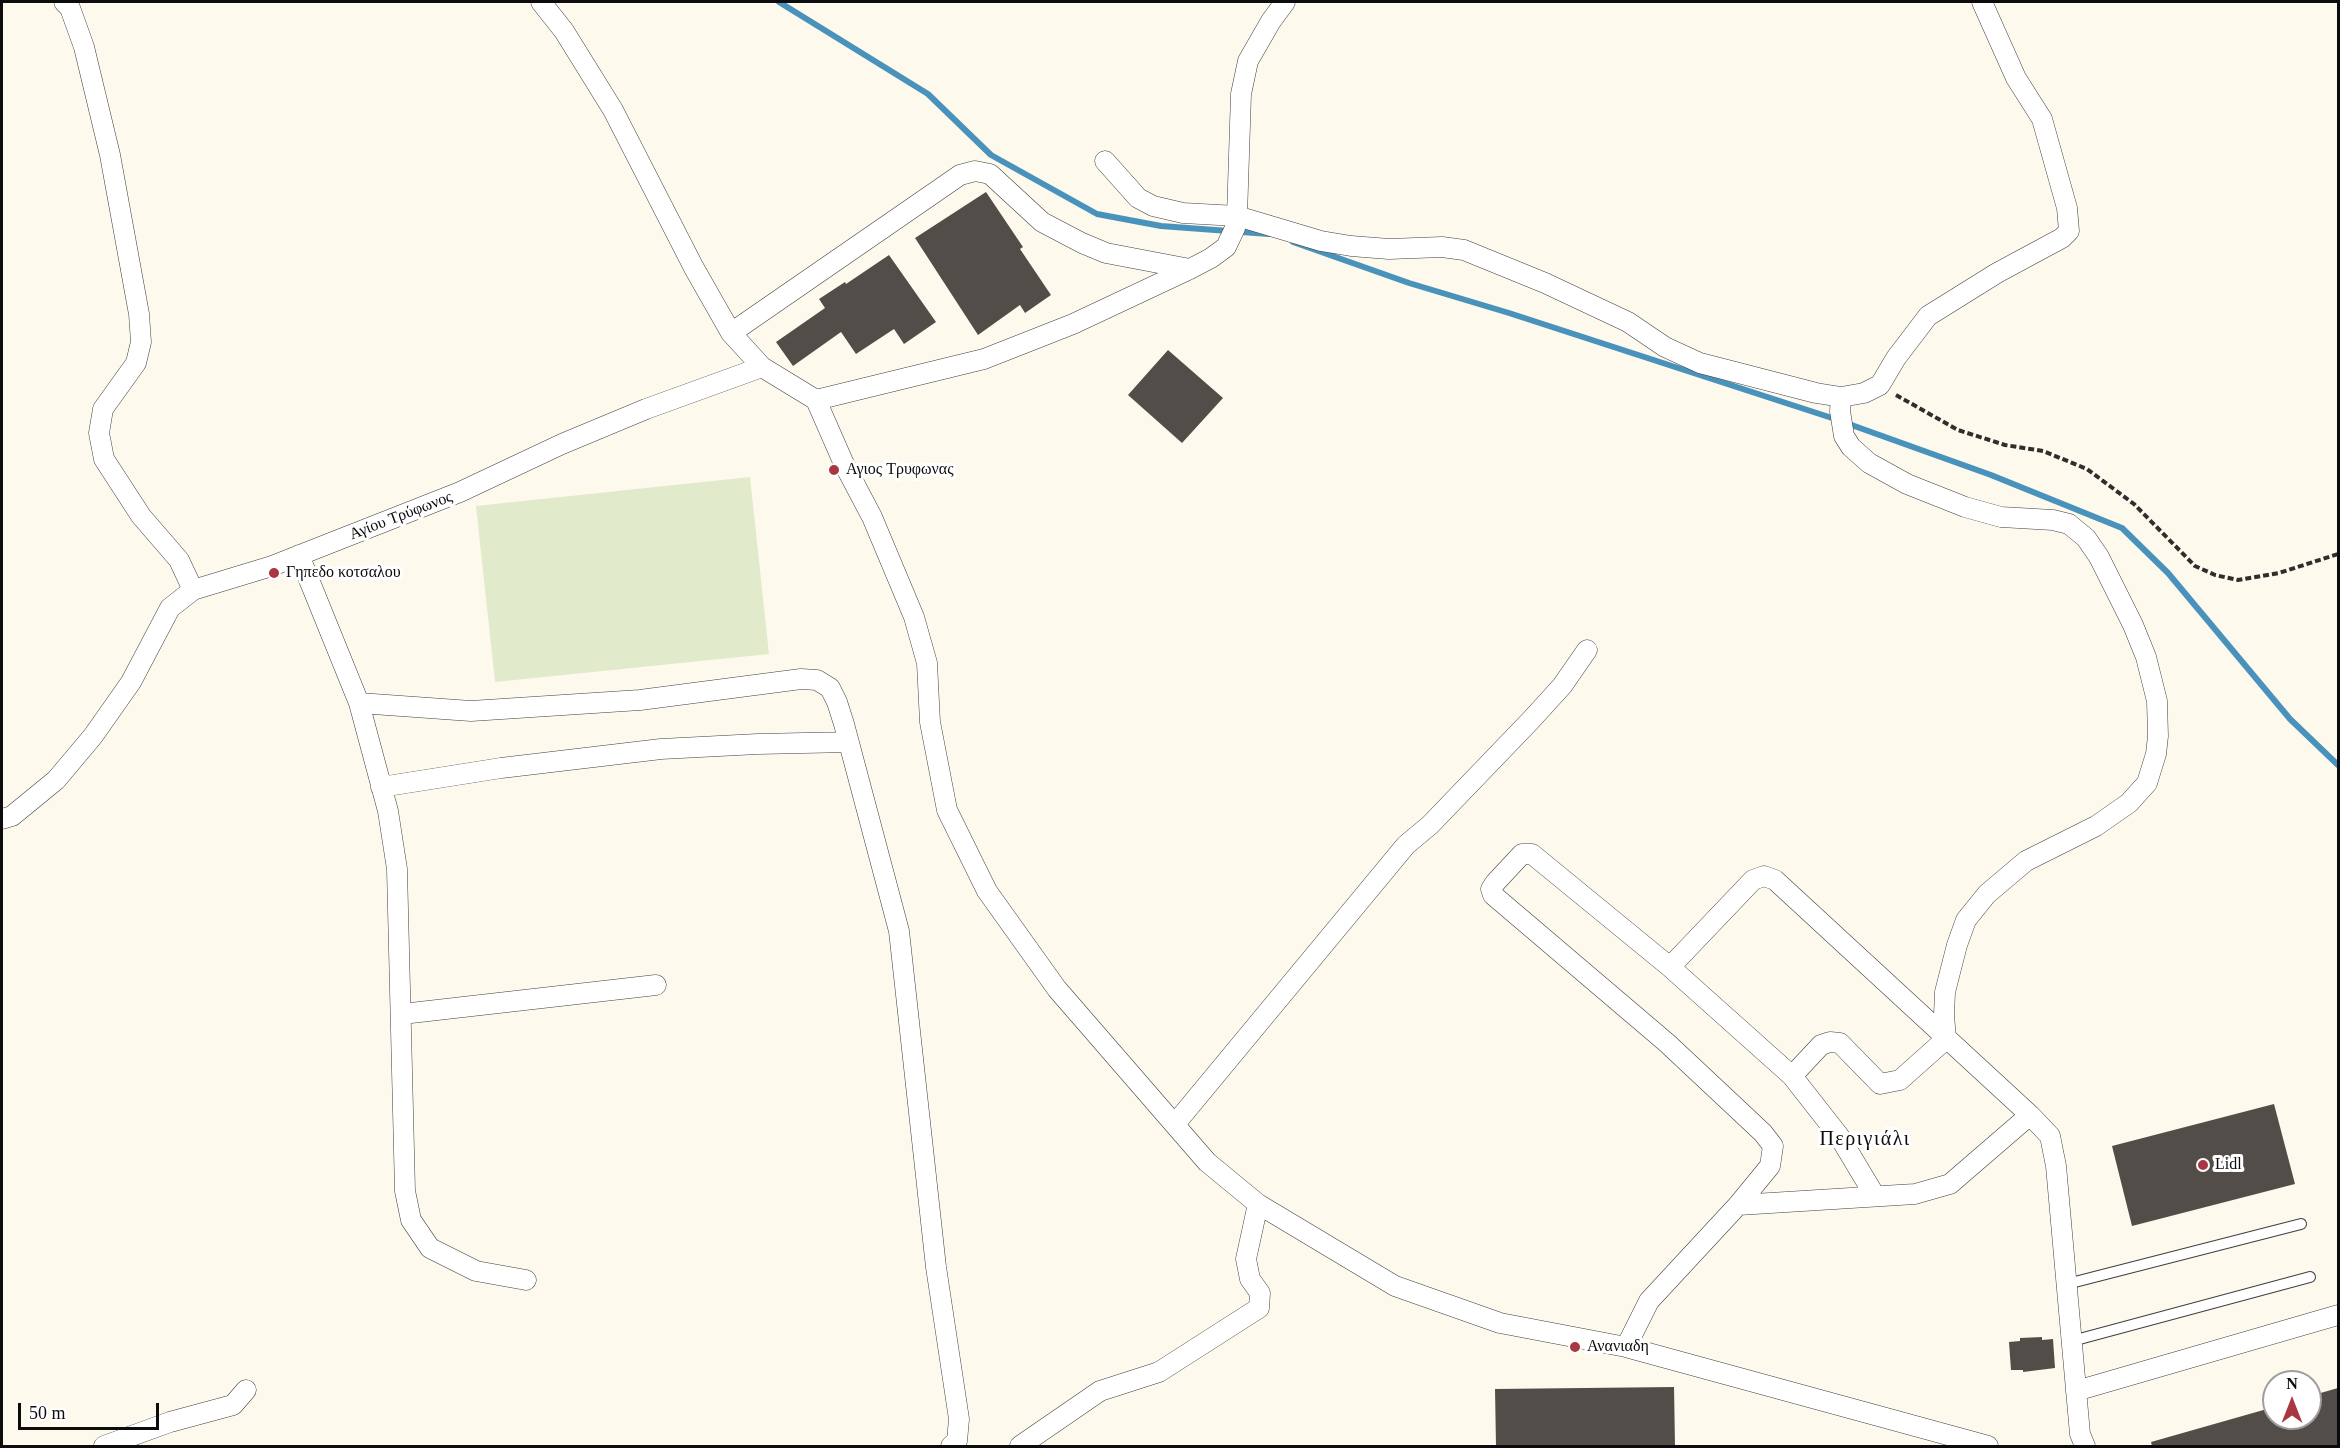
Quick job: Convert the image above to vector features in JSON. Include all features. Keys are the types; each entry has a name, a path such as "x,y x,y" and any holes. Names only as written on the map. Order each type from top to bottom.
{"street":[{"path":"64,2 70,8 84,47 110,155 139,314 141,342 136,363 103,409 99,433 104,459 141,516 179,560 193,590"},
{"path":"541,2 564,31 613,110 694,268 731,333 762,367 816,400 844,464 872,518 914,617 927,663 930,722 947,810 987,891 1057,989 1207,1162 1258,1204 1395,1286 1500,1323 1626,1347 1988,1446"},
{"path":"816,400 984,359 1073,324 1190,269 1226,247 1236,222 1241,94 1248,61 1285,2"},
{"path":"1105,161 1138,198 1153,206 1351,246 1389,249 1442,247 1464,250 1545,283 1628,322 1665,347 1700,363 1816,393 1841,404 1880,385 1896,358 1928,316 1997,273 2062,238 2069,231 2067,208 2042,119 2016,78 1982,2"},
{"path":"731,333 960,175 975,171 990,174 1042,222 1082,243 1106,253 1190,269"},
{"name":"Αγίου Τρύφωνος","path":"2,819 12,816 56,780 93,736 131,682 170,608 193,590 299,555 460,492 562,444 646,409 762,367"},
{"path":"1792,1076 1821,1045 1830,1042 1840,1043 1880,1084 1900,1080 1946,1039 1945,992 1966,920 1987,894 2026,861 2096,826 2129,803 2147,783 2156,754 2157,701 2146,657 2133,625 2099,557 2086,538 2069,524 2053,520 2001,518 1965,507 1907,484 1869,463 1851,447 1844,436 1841,404"},
{"path":"299,555 359,703 388,811 397,869 405,1191 411,1220 430,1248 476,1271 526,1280"},
{"path":"1175,1124 1406,845 1430,825 1563,686 1587,650"},
{"path":"359,703 471,711 640,700 801,679 817,680 830,688 837,702 849,742 898,930 917,1080 936,1267 959,1419 957,1442 951,1446"},
{"path":"381,787 501,768 661,749 849,742"},
{"path":"1626,1347 1649,1301 1738,1205 1770,1166 1773,1146 1763,1133 1667,1043 1493,895 1491,890 1522,854 1532,854 1670,967 1792,1076 1839,1136 1875,1197"},
{"path":"1670,967 1753,880 1764,876 1775,880 2050,1136 2056,1166 2080,1434 2085,1446"},
{"path":"402,1014 656,985"},
{"path":"1738,1205 1915,1194 1950,1184 2030,1115"},
{"path":"1020,1446 1100,1391 1159,1372 1259,1308 1260,1293 1250,1279 1246,1259 1258,1204"},
{"path":"2076,1391 2338,1316"},
{"path":"104,1446 170,1422 233,1405 246,1390"}],"lane":[{"path":"2067,1284 2301,1224"},
{"path":"2072,1341 2310,1277"}],"path":[{"path":"1880,385 1958,430 2005,445 2043,451 2087,469 2134,504 2195,566 2215,576 2238,580 2279,573 2338,554"}],"green space":[{"path":"750,477 769,654 495,682 476,506"}],"building":[{"path":"986,192 1023,247 1020,249 1051,295 1025,313 1020,305 978,335 915,238"},
{"path":"889,255 936,322 904,344 894,329 856,354 841,332 793,366 776,342 825,308 819,299"},
{"path":"1168,350 1223,398 1182,443 1128,395"},
{"name":"Lidl","path":"2274,1104 2295,1184 2132,1226 2112,1146"},
{"path":"2042,1337 2042,1340 2053,1339 2055,1368 2023,1372 2023,1370 2011,1370 2009,1342 2020,1341 2020,1338"},
{"path":"1674,1387 1675,1446 1496,1446 1495,1389"},
{"path":"2338,1388 2338,1446 2152,1446 2151,1442 2262,1410 2262,1430 2322,1430 2322,1393"}],"waterway":[{"path":"779,2 928,94 991,155 1097,214 1161,226 1269,234"},
{"path":"1293,242 1409,283 1509,313 1832,418 1991,475 2122,528 2168,573 2290,719 2338,765"}],"place":[{"name":"Αγιος Τρυφωνας","path":"834,470"},
{"name":"Γηπεδο κοτσαλου","path":"274,573"},
{"name":"Lidl","path":"2203,1165"},
{"name":"Ανανιαδη","path":"1575,1347"}],"district":[{"name":"Περιγιάλι","path":"1865,1140"}]}
